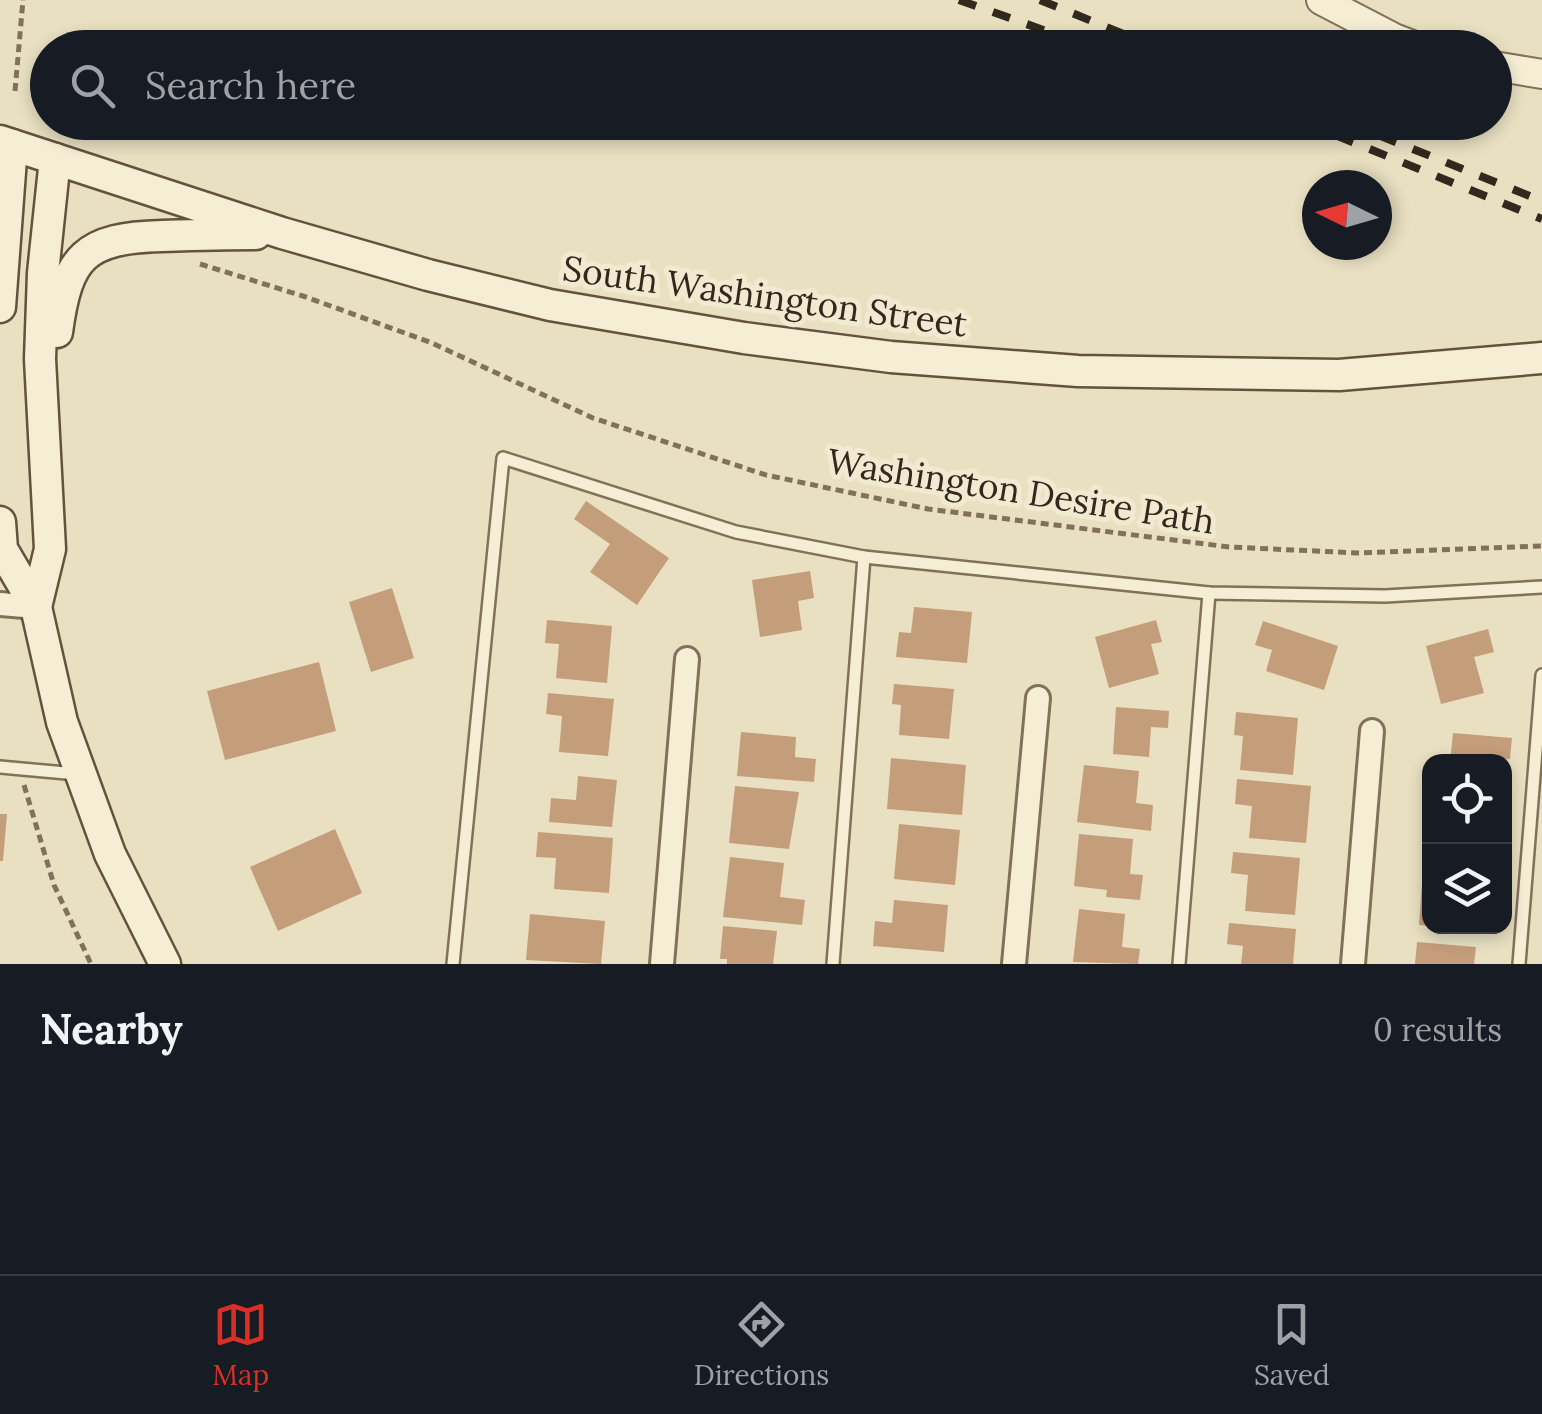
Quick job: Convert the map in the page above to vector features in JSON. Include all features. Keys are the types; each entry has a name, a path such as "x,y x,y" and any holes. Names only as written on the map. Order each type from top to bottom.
{"main road":[{"name":"South Washington Street","path":"6,143 282,233 428,275 550,305 744,338 891,358 1078,372 1339,375 1542,358"},
{"path":"0,306 6,143"},
{"path":"36,607 50,549 40,359 43,273 55,159"},
{"path":"42,444 60,305 67,281 80,261 99,245 122,237 282,233"},
{"path":"0,522 2,549 36,607 62,722 110,854 165,964"}],"street":[{"path":"1321,0 1379,30"},
{"path":"1512,69 1542,74"},
{"path":"0,604 36,607"},
{"path":"662,964 687,660"},
{"path":"1014,964 1038,698"},
{"path":"1353,964 1372,730"}],"lane":[{"path":"453,964 503,458 736,532 864,557 1209,593 1384,596 1542,586"},
{"path":"833,964 864,557"},
{"path":"1179,964 1209,593"},
{"path":"1519,964 1542,675"},
{"path":"0,768 82,775"}],"path":[{"path":"15,92 22,0"},
{"name":"Washington Desire Path","path":"189,260 432,343 593,418 766,475 928,509 1229,547 1359,553 1542,546"},
{"path":"20,769 54,885 91,964"}],"building":[{"path":"586,501 669,558 637,605 590,572 610,544 574,519"},
{"path":"810,571 814,598 798,601 802,630 760,637 752,580"},
{"path":"392,588 414,658 371,672 349,602"},
{"path":"914,607 972,612 967,663 896,657 899,632 911,633"},
{"path":"547,620 612,626 607,683 556,678 559,644 545,643"},
{"path":"1156,620 1162,642 1151,644 1159,674 1109,688 1095,637"},
{"path":"1263,621 1338,646 1324,690 1266,671 1272,650 1255,645"},
{"path":"1488,629 1494,652 1474,657 1484,693 1441,704 1426,646"},
{"path":"319,662 336,731 225,760 207,691"},
{"path":"894,684 954,689 949,739 899,735 901,705 892,704"},
{"path":"548,693 614,699 608,756 559,752 562,716 546,714"},
{"path":"1116,707 1169,711 1168,728 1151,727 1149,757 1113,754"},
{"path":"1236,712 1298,718 1293,775 1240,770 1243,736 1234,735"},
{"path":"741,732 796,737 795,757 816,759 814,782 737,776"},
{"path":"1453,733 1512,738 1510,754 1451,754"},
{"path":"891,758 966,765 962,815 887,809"},
{"path":"1084,765 1139,771 1136,803 1153,805 1151,831 1077,822"},
{"path":"578,776 617,780 612,827 549,822 551,798 576,800"},
{"path":"1237,779 1311,786 1306,843 1249,838 1252,806 1235,804"},
{"path":"735,786 799,792 789,849 729,843"},
{"path":"0,814 7,814 3,861 0,861"},
{"path":"899,824 960,830 955,885 894,879"},
{"path":"335,829 362,893 278,931 250,867"},
{"path":"538,832 613,838 609,893 554,889 556,858 536,857"},
{"path":"1079,834 1133,839 1130,874 1143,875 1140,900 1106,897 1107,890 1074,886"},
{"path":"1233,852 1300,858 1295,915 1245,911 1248,875 1231,873"},
{"path":"730,857 784,863 780,897 805,900 802,925 723,917"},
{"path":"1422,883 1422,925 1419,925"},
{"path":"894,900 948,905 944,952 873,946 875,921 892,923"},
{"path":"1079,909 1125,914 1122,947 1140,949 1138,964 1073,962"},
{"path":"530,914 605,921 601,964 526,960"},
{"path":"1229,923 1296,929 1293,964 1241,964 1243,946 1227,944"},
{"path":"723,926 777,931 773,964 727,964 727,959 720,959"},
{"path":"1417,942 1476,947 1474,964 1415,964"}],"railway":[{"path":"959,0 1043,30"},
{"path":"1040,0 1114,30"},
{"path":"1347,140 1542,219"},
{"path":"1391,140 1542,201"}]}
